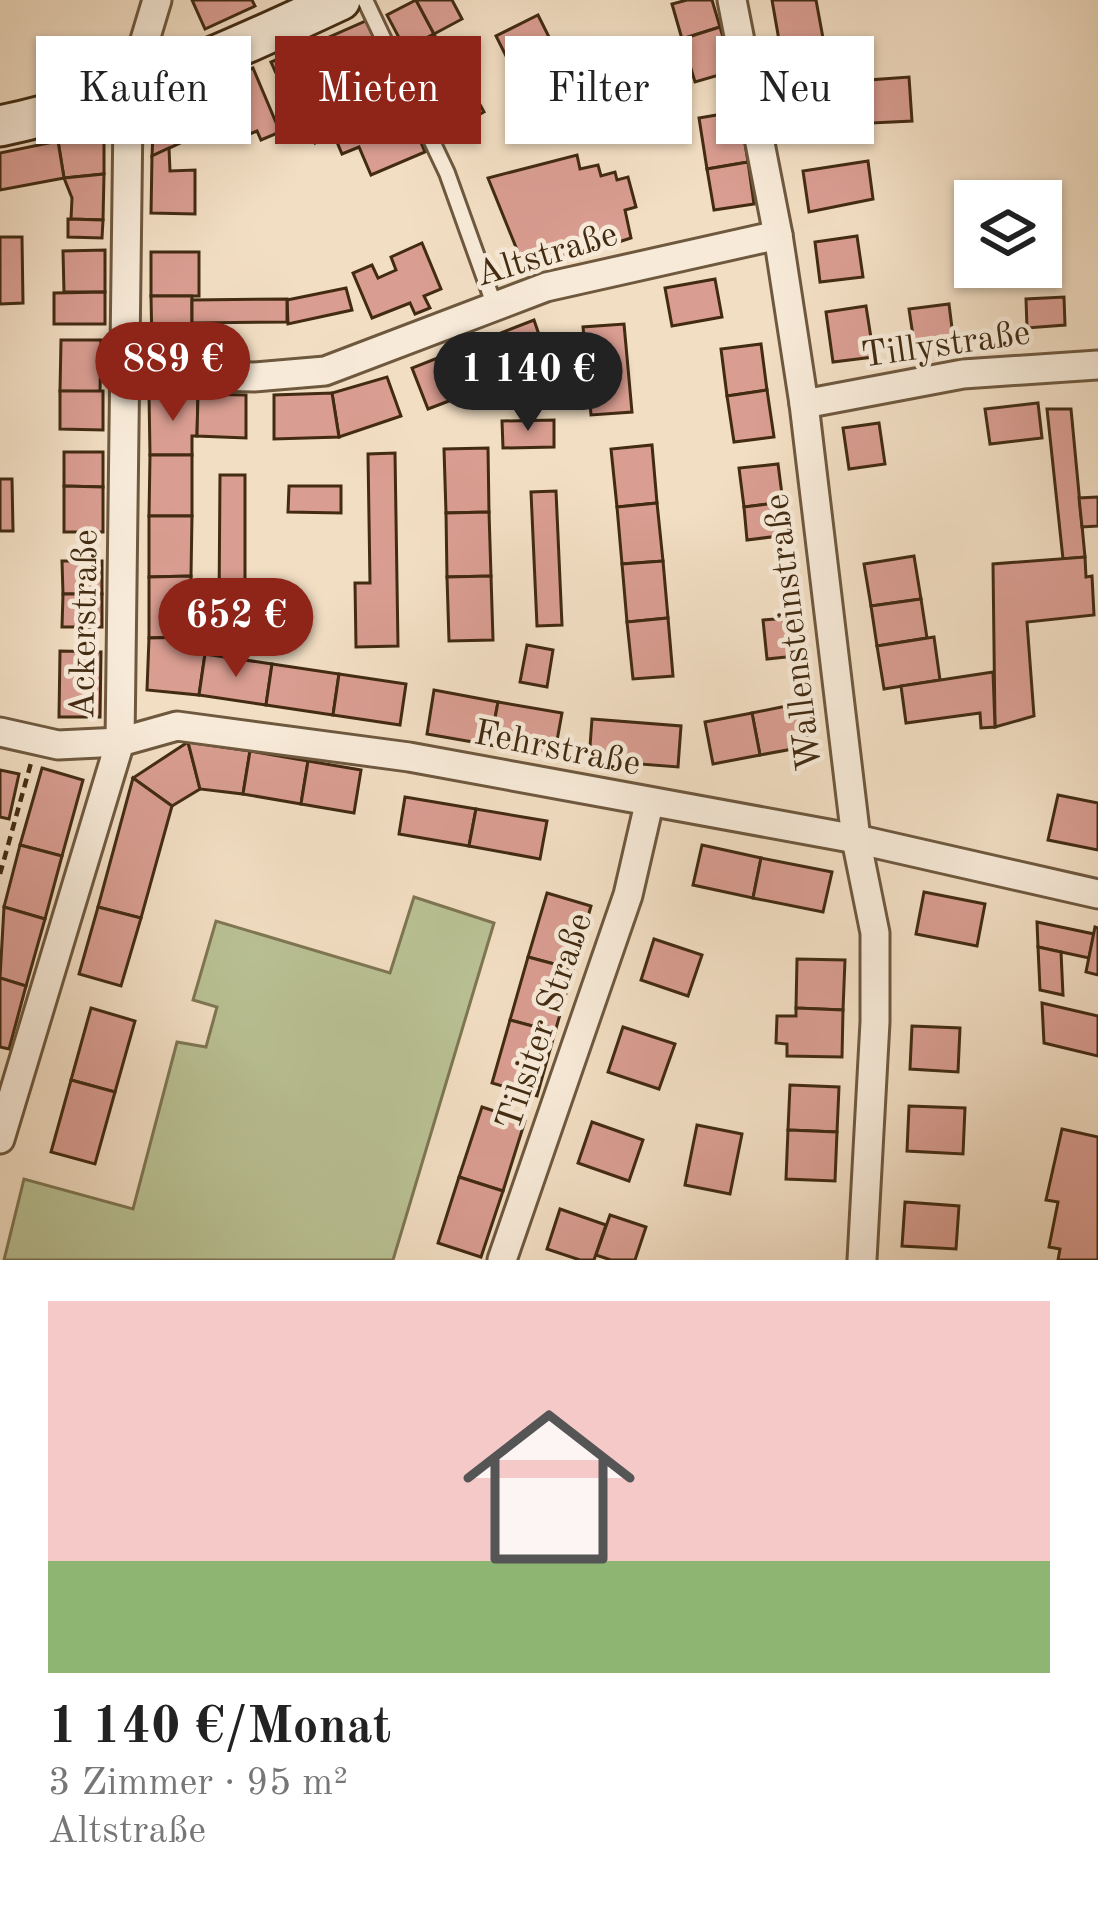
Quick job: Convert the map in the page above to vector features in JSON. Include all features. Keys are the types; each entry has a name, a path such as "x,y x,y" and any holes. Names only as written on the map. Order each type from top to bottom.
{"main road":[{"path":"251,42 340,0"},
{"path":"0,126 36,117"}],"street":[{"name":"Ackerstraße","path":"146,36 157,0"},
{"name":"Wallensteinstraße","path":"732,0 778,235 804,404 856,839 875,933 862,1260"},
{"name":"Ackerstraße","path":"0,1139 120,742 129,144"},
{"name":"Altstraße","path":"127,374 254,376 325,371 546,287 778,235"},
{"name":"Tillystraße","path":"804,404 964,374 1098,365"},
{"name":"Fehrstraße","path":"0,732 58,745 120,742 177,726 409,758 856,839 1098,894"},
{"name":"Tilsiter Straße","path":"502,1260 628,895 649,804"}],"lane":[{"path":"365,0 446,173 495,307"}],"path":[{"path":"0,874 37,740"},
{"path":"0,837 10,839"}],"green space":[{"path":"414,897 494,923 393,1260 4,1260 24,1179 133,1209 177,1042 206,1047 217,1007 193,1000 216,921 390,973"}],"building":[{"path":"192,0 252,0 255,6 205,29"},
{"path":"416,0 434,34 398,36 387,15"},
{"path":"416,0 452,0 462,19 434,34"},
{"path":"712,0 720,27 681,36 672,4"},
{"path":"772,0 816,0 823,36 778,36"},
{"path":"538,15 548,36 505,36 505,54 496,36"},
{"path":"368,20 375,36 332,36"},
{"path":"720,27 716,76 695,82 692,36"},
{"path":"251,69 275,120 275,134 261,140 257,131 251,134"},
{"path":"909,77 912,121 874,123 874,80"},
{"path":"716,115 716,144 745,144 748,162 707,169 699,118"},
{"path":"58,144 104,144 104,174 64,178"},
{"path":"58,144 64,178 0,190 0,153"},
{"path":"153,144 178,144 152,156"},
{"path":"338,144 422,144 425,152 371,175 359,147 342,154"},
{"path":"169,148 170,171 195,170 195,214 151,213 152,156"},
{"path":"577,155 580,169 598,165 601,176 615,172 617,180 628,177 636,207 625,210 631,238 526,272 488,178"},
{"path":"868,161 873,199 809,212 803,171"},
{"path":"748,162 754,204 714,210 707,169"},
{"path":"104,174 103,220 71,219 72,198 64,178"},
{"path":"68,219 103,220 102,238 68,237"},
{"path":"857,236 863,277 820,282 815,242"},
{"path":"0,237 22,237 23,303 0,304"},
{"path":"422,243 441,289 424,296 430,308 415,314 410,303 372,318 353,273 372,265 378,278 396,270 391,257"},
{"path":"105,250 105,292 64,292 63,251"},
{"path":"151,252 199,252 199,296 151,296"},
{"path":"715,279 722,317 672,326 665,288"},
{"path":"346,288 352,310 288,324 287,300"},
{"path":"105,292 105,324 54,324 54,293"},
{"path":"151,296 192,296 192,348 152,348"},
{"path":"1064,297 1065,325 1027,328 1026,299"},
{"path":"287,299 287,322 192,323 192,300"},
{"path":"949,304 954,344 915,349 909,309"},
{"path":"866,306 874,357 833,362 826,312"},
{"path":"534,320 549,364 488,386 473,344"},
{"path":"624,324 632,412 591,415 583,327"},
{"path":"61,340 101,340 100,392 60,391"},
{"path":"473,344 488,386 428,409 412,368"},
{"path":"761,344 767,390 727,396 721,349"},
{"path":"387,377 401,416 339,437 332,393"},
{"path":"767,390 774,437 734,442 727,396"},
{"path":"60,391 103,391 103,430 60,429"},
{"path":"332,393 339,437 274,439 274,395"},
{"path":"149,394 198,394 192,455 150,455"},
{"path":"198,394 246,395 246,438 197,436"},
{"path":"1038,403 1042,438 990,444 985,409"},
{"path":"1047,409 1071,409 1085,557 1063,559"},
{"path":"554,420 554,447 503,448 502,421"},
{"path":"879,423 885,464 849,469 843,428"},
{"path":"652,445 657,503 617,507 611,449"},
{"path":"488,448 489,512 446,513 444,449"},
{"path":"64,452 103,452 103,487 64,486"},
{"path":"395,453 398,646 356,647 355,583 370,583 368,454"},
{"path":"150,455 192,455 192,516 149,516"},
{"path":"778,464 783,502 744,507 739,468"},
{"path":"220,475 245,475 245,608 219,608"},
{"path":"0,479 12,479 13,531 0,531"},
{"path":"64,486 103,487 103,532 64,532"},
{"path":"289,486 341,486 341,513 288,512"},
{"path":"556,491 562,625 537,626 531,492"},
{"path":"1098,497 1098,526 1082,527 1079,498"},
{"path":"783,502 787,535 747,540 744,507"},
{"path":"657,503 663,561 622,564 617,507"},
{"path":"489,512 491,576 447,577 446,513"},
{"path":"149,516 192,516 191,576 149,577"},
{"path":"914,556 921,599 871,606 864,564"},
{"path":"1085,557 1086,577 1092,576 1094,615 1027,622 1034,716 995,727 993,564"},
{"path":"62,561 102,561 102,594 63,594"},
{"path":"663,561 668,618 627,622 622,564"},
{"path":"191,576 191,637 149,638 149,577"},
{"path":"491,576 493,640 449,641 447,577"},
{"path":"63,594 102,594 102,627 62,627"},
{"path":"921,599 927,638 877,646 871,606"},
{"path":"801,617 805,655 767,659 763,620"},
{"path":"668,618 673,676 633,679 627,622"},
{"path":"191,637 192,652 205,654 199,695 147,690 149,638"},
{"path":"934,637 940,680 884,689 877,646"},
{"path":"527,645 553,650 547,687 520,682"},
{"path":"60,651 101,652 100,717 59,717"},
{"path":"205,654 272,664 266,705 199,695"},
{"path":"272,664 339,674 333,715 266,705"},
{"path":"993,672 995,727 981,728 980,713 906,723 901,686"},
{"path":"339,674 406,684 400,725 333,715"},
{"path":"434,690 498,702 490,745 427,734"},
{"path":"498,702 562,713 554,757 490,745"},
{"path":"801,703 809,746 760,755 752,713"},
{"path":"752,713 760,755 713,764 705,722"},
{"path":"592,719 681,726 678,767 589,760"},
{"path":"188,742 200,789 172,806 133,778"},
{"path":"188,742 250,751 243,794 200,789"},
{"path":"250,751 308,761 301,804 243,794"},
{"path":"308,761 361,770 354,813 301,804"},
{"path":"42,768 83,780 62,856 20,845"},
{"path":"0,770 19,774 9,819 0,817"},
{"path":"133,778 172,806 141,918 98,907"},
{"path":"1058,795 1098,803 1098,850 1048,840"},
{"path":"405,797 476,809 469,846 399,834"},
{"path":"476,809 547,821 540,859 469,846"},
{"path":"20,845 62,856 45,919 4,907"},
{"path":"702,845 761,858 753,898 693,885"},
{"path":"761,858 832,872 823,912 753,898"},
{"path":"924,892 985,904 977,946 916,934"},
{"path":"547,893 591,906 573,969 528,957"},
{"path":"4,907 45,919 26,986 0,978"},
{"path":"98,907 141,918 121,986 79,974"},
{"path":"1037,922 1094,934 1089,958 1038,947"},
{"path":"1098,928 1098,975 1086,972"},
{"path":"654,939 702,955 688,996 641,980"},
{"path":"1038,947 1061,952 1063,995 1040,990"},
{"path":"528,957 573,969 555,1032 510,1020"},
{"path":"797,959 845,960 843,1010 796,1008"},
{"path":"0,978 26,986 9,1049 0,1047"},
{"path":"1042,1003 1098,1016 1098,1056 1044,1043"},
{"path":"91,1008 135,1021 115,1092 71,1080"},
{"path":"796,1008 843,1010 842,1057 787,1056 787,1044 776,1043 777,1016 796,1016"},
{"path":"510,1020 555,1032 537,1096 492,1083"},
{"path":"912,1026 960,1028 958,1072 910,1069"},
{"path":"623,1027 675,1044 659,1089 608,1072"},
{"path":"71,1080 115,1092 95,1164 51,1152"},
{"path":"790,1085 839,1087 837,1132 788,1130"},
{"path":"909,1106 965,1108 963,1154 907,1151"},
{"path":"482,1107 525,1121 503,1191 459,1177"},
{"path":"592,1122 643,1140 629,1181 578,1163"},
{"path":"697,1125 742,1134 730,1194 685,1185"},
{"path":"1062,1129 1098,1137 1098,1260 1058,1260 1060,1249 1049,1247 1058,1202 1046,1200"},
{"path":"788,1130 837,1132 835,1181 786,1179"},
{"path":"459,1177 503,1191 481,1257 438,1243"},
{"path":"905,1202 959,1206 956,1249 902,1246"},
{"path":"560,1209 606,1225 594,1260 547,1249"},
{"path":"610,1215 646,1227 635,1260 596,1255"}]}
